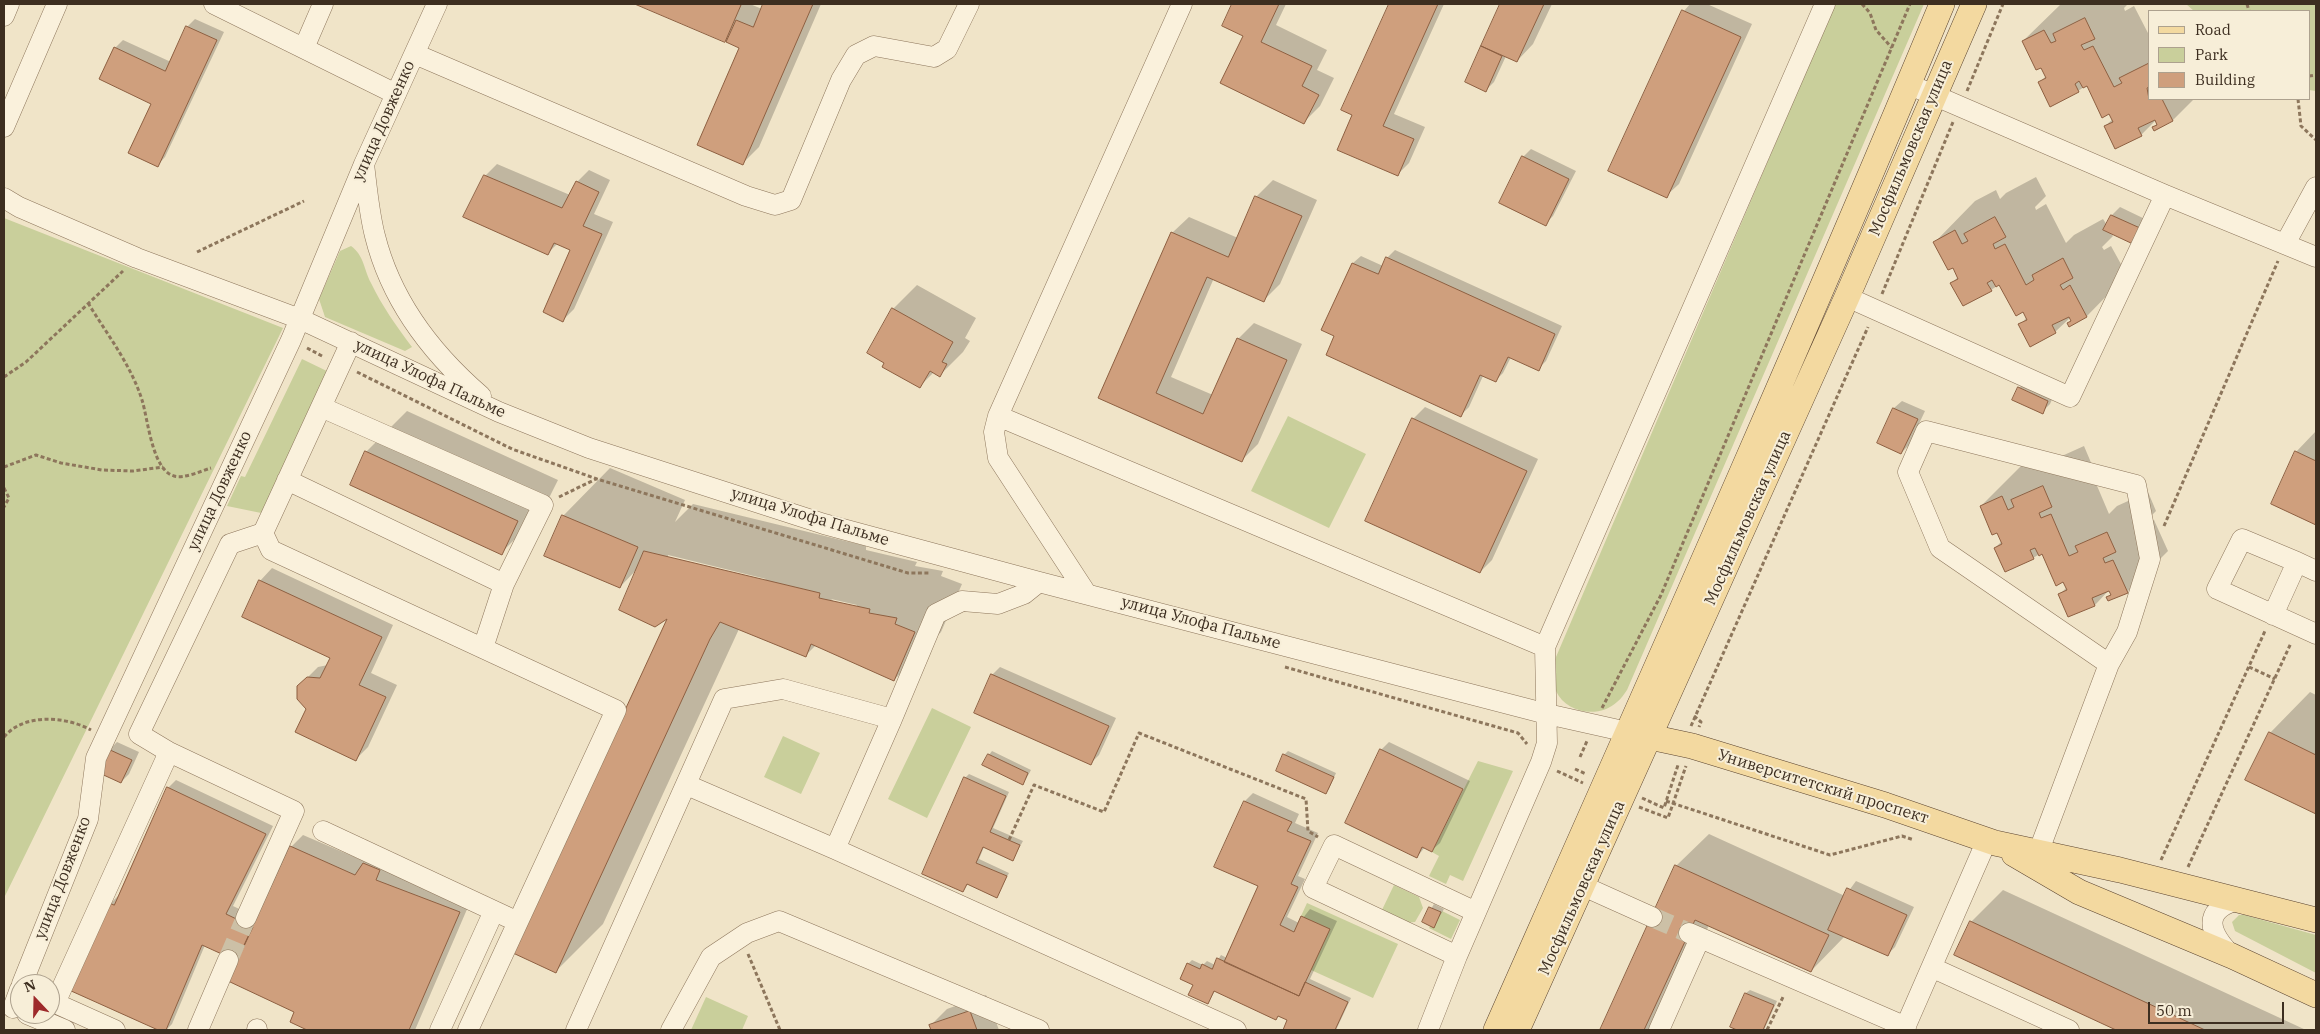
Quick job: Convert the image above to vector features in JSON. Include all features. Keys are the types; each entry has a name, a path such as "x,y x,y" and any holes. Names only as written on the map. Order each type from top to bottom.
{"main road":[{"name":"Мосфильмовская улица","path":"1517,1030 1583,886 1639,734 1818,297 1942,4"},
{"name":"Мосфильмовская улица","path":"1496,1030 1603,790 1639,734 1847,297 1974,4"},
{"name":"Университетский проспект","path":"1639,734 1692,746 1830,788 1991,842 2101,866 2316,920"},
{"name":"Университетский проспект","path":"1991,842 2079,892 2232,956 2316,995"}],"street":[{"path":"4,16 9,4"},
{"path":"4,127 58,4"},
{"path":"214,4 396,94"},
{"path":"304,48 323,4"},
{"name":"улица Довженко","path":"26,974 88,819 96,758 300,319 364,164 437,4"},
{"path":"414,54 746,196 775,205 791,200 841,80 856,55 874,46 934,57 947,49 969,4"},
{"path":"1086,593 998,458 994,432 998,416 1182,4"},
{"path":"1428,1030 1457,956 1542,762 1547,743 1545,647 1825,4"},
{"path":"1908,84 1935,94 2165,195 2316,257"},
{"path":"364,164 374,234 385,271 405,310 432,348 459,377 500,412"},
{"path":"2285,244 2316,187"},
{"path":"1847,297 2070,397 2165,195"},
{"name":"улица Улофа Пальме","path":"4,198 19,207 137,258 300,319 500,412 589,448 824,524 1547,714 1639,734"},
{"path":"201,531 230,544 262,533 351,342"},
{"path":"321,407 543,505 504,584 483,648"},
{"path":"998,416 1545,647"},
{"path":"2038,853 2109,664 2127,632 2150,559 2136,486 1926,431 1908,472 1940,548 2109,664"},
{"path":"287,480 504,584"},
{"path":"262,533 271,550 616,710 468,1030"},
{"path":"2308,630 2217,589 2242,539 2316,571"},
{"path":"230,544 139,734 169,752 294,811 246,918"},
{"path":"2272,615 2297,562"},
{"path":"835,849 936,614 962,600 998,604 1024,594 1039,582"},
{"path":"576,1030 724,699 784,690 892,719"},
{"path":"115,1030 56,1003 169,752"},
{"path":"687,785 835,849 1236,1030"},
{"path":"323,831 518,922"},
{"path":"1659,1030 1694,935 1905,1029 1991,842"},
{"path":"1457,956 1313,888 1334,845 1476,912"},
{"path":"1583,886 1652,916"},
{"path":"2232,956 2218,942 2212,929 2212,918 2218,909 2238,900"},
{"path":"440,1030 494,911"},
{"path":"671,1030 711,957 741,937 779,921 1039,1030"},
{"path":"198,1030 228,960"},
{"path":"1933,968 2069,1030"},
{"path":"994,1011 1001,1030"}],"path":[{"path":"1862,4 1870,13 1876,30 1892,48"},
{"path":"1604,701 1661,595 1910,4"},
{"path":"1694,716 1875,310 2003,4"},
{"path":"2298,100 2301,126 2316,140"},
{"path":"197,252 304,201"},
{"path":"2150,559 2285,244"},
{"path":"4,377 26,362 137,258"},
{"path":"88,303 132,375 142,400 155,451 163,468 174,476 184,476 216,466"},
{"path":"306,348 326,358"},
{"path":"4,467 36,455 60,463 102,470 133,471 163,468"},
{"path":"543,505 597,479"},
{"path":"4,488 9,498 4,507"},
{"path":"2164,854 2272,615"},
{"path":"2189,866 2275,679 2308,630"},
{"path":"2249,667 2275,679"},
{"path":"4,737 11,728 29,721 66,720 78,723 106,738"},
{"path":"1010,840 1034,785 1104,812 1140,733 1306,799 1308,832 1334,845"},
{"path":"1668,818 1685,771"},
{"path":"1666,801 1830,855 1902,836"},
{"path":"741,937 780,1030"},
{"path":"1767,1030 1792,978"}],"green space":[{"path":"1835,4 1924,4 1627,690 1617,702 1601,711 1592,712 1575,709 1567,704 1556,691 1553,681 1553,664"},
{"path":"2186,4 2316,4 2316,91 2310,90 2310,10 2193,10"},
{"path":"4,218 283,328 4,898"},
{"path":"351,246 359,254 371,283 385,308 412,347 405,351 325,317 319,299 340,251"},
{"path":"302,359 333,374 266,514 227,506 241,476 245,477"},
{"path":"1288,416 1366,454 1329,528 1251,491"},
{"path":"932,708 971,727 927,818 888,799"},
{"path":"783,736 820,753 801,794 764,777"},
{"path":"1478,761 1513,771 1463,881 1450,875 1446,884 1429,876 1439,856 1432,852"},
{"path":"1394,885 1419,897 1423,908 1415,922 1402,923 1381,912"},
{"path":"1307,903 1398,944 1373,998 1311,970 1301,916"},
{"path":"1442,911 1460,920 1451,939 1429,928 1430,926 1434,927"},
{"path":"2239,915 2316,935 2316,973 2235,931 2232,922"},
{"path":"706,997 748,1016 742,1030 691,1030"}],"building":[{"path":"635,4 738,4 741,5 725,42"},
{"path":"763,4 813,4 743,165 697,145 739,48 726,42 736,20 753,27"},
{"path":"1232,4 1279,4 1261,42 1312,66 1302,86 1319,95 1304,124 1220,83 1243,36 1222,26"},
{"path":"1389,4 1438,4 1383,126 1414,139 1398,176 1337,150 1352,115 1341,110"},
{"path":"1500,4 1544,4 1517,62 1481,46"},
{"path":"1682,10 1741,37 1667,198 1608,171"},
{"path":"2085,18 2095,39 2081,45 2084,50 2093,46 2114,87 2122,83 2119,78 2148,64 2148,100 2162,100 2173,121 2154,131 2152,127 2157,125 2155,120 2138,128 2142,136 2115,149 2104,126 2113,122 2109,114 2102,118 2087,86 2083,88 2079,81 2075,84 2079,92 2050,107 2038,82 2046,78 2041,68 2036,70 2022,41 2044,30 2051,43 2056,41 2053,34"},
{"path":"186,26 217,40 158,167 128,153 151,104 99,79 114,47 165,71"},
{"path":"1481,46 1502,56 1486,92 1465,82"},
{"path":"1522,156 1569,179 1546,226 1499,203"},
{"path":"484,175 562,208 576,181 599,192 583,226 602,234 563,322 543,312 570,250 554,243 548,255 463,217"},
{"path":"1255,196 1302,216 1264,302 1207,277 1156,393 1203,414 1237,338 1287,360 1242,462 1098,398 1171,232 1228,257"},
{"path":"2111,215 2140,228 2133,244 2103,230"},
{"path":"1995,217 2006,237 1993,244 1995,249 2005,244 2026,285 2034,280 2032,275 2063,258 2073,278 2060,285 2063,290 2070,285 2087,317 2069,327 2067,323 2071,321 2069,317 2052,325 2056,333 2030,347 2018,324 2027,320 2023,312 2016,316 1999,285 1996,287 1992,280 1987,283 1992,291 1963,306 1950,283 1958,279 1953,268 1948,270 1933,242 1955,230 1962,244 1968,241 1964,234"},
{"path":"1386,257 1555,334 1539,371 1508,357 1496,382 1480,375 1461,417 1326,355 1334,336 1321,330 1352,263 1378,274"},
{"path":"892,308 953,342 942,362 947,364 940,377 930,371 920,388 882,367 884,363 867,353"},
{"path":"2018,387 2048,401 2043,414 2012,400"},
{"path":"1893,408 1918,419 1901,454 1877,443"},
{"path":"1412,418 1527,471 1480,573 1365,521"},
{"path":"365,451 518,521 502,555 350,485"},
{"path":"2295,451 2316,461 2316,525 2271,504"},
{"path":"2043,486 2052,507 2039,513 2041,518 2051,514 2069,556 2078,552 2075,546 2107,532 2116,552 2103,558 2105,563 2113,560 2128,593 2108,601 2106,597 2111,595 2109,591 2092,598 2095,606 2068,617 2058,594 2067,590 2063,582 2056,586 2042,554 2039,556 2035,548 2030,550 2034,559 2005,572 1994,548 2002,544 1997,533 1992,535 1980,506 2002,496 2008,510 2014,507 2011,500"},
{"path":"562,515 638,547 620,588 544,556"},
{"path":"644,551 820,593 819,598 870,609 869,613 897,618 895,624 915,632 894,681 811,644 806,657 720,622 710,639 556,973 513,953 667,619 655,627 619,610"},
{"path":"259,580 382,637 359,685 386,697 356,761 295,732 306,709 297,699 297,686 307,677 320,678 330,658 242,617"},
{"path":"991,674 1109,726 1091,765 974,713"},
{"path":"2269,732 2316,755 2316,814 2245,780"},
{"path":"108,749 132,760 121,783 97,772"},
{"path":"1380,749 1463,789 1432,852 1422,847 1417,858 1345,823"},
{"path":"988,754 1028,773 1023,785 982,765"},
{"path":"1283,754 1334,777 1326,794 1276,771"},
{"path":"964,777 1006,796 990,832 1020,845 1013,861 983,847 976,863 1007,876 997,898 967,884 963,892 922,874"},
{"path":"167,787 266,834 226,914 253,927 237,961 202,945 166,1030 158,1030 69,990 109,903 114,905"},
{"path":"1244,801 1292,822 1287,831 1311,841 1291,884 1298,887 1280,925 1294,932 1301,916 1330,929 1299,996 1224,962 1258,886 1214,867"},
{"path":"290,846 355,875 363,863 380,870 376,880 460,912 409,1030 307,1030 290,1022 294,1012 228,981"},
{"path":"1675,865 1829,935 1811,972 1695,920 1644,1030 1600,1030"},
{"path":"1847,888 1907,915 1888,956 1828,930"},
{"path":"1429,907 1441,912 1434,928 1422,922"},
{"path":"1970,921 2205,1030 2116,1030 1954,955"},
{"path":"1217,958 1299,996 1305,982 1348,1002 1335,1030 1283,1030 1287,1020 1278,1016 1276,1020 1214,991 1208,1004 1188,995 1193,985 1180,979 1187,963 1200,969 1202,964 1212,969"},
{"path":"1745,993 1774,1005 1763,1030 1737,1030 1730,1027"},
{"path":"970,1011 977,1030 931,1030 929,1025"}],"tunnel":[{"path":"1652,917 1689,933"},
{"path":"228,960 246,918"}]}
